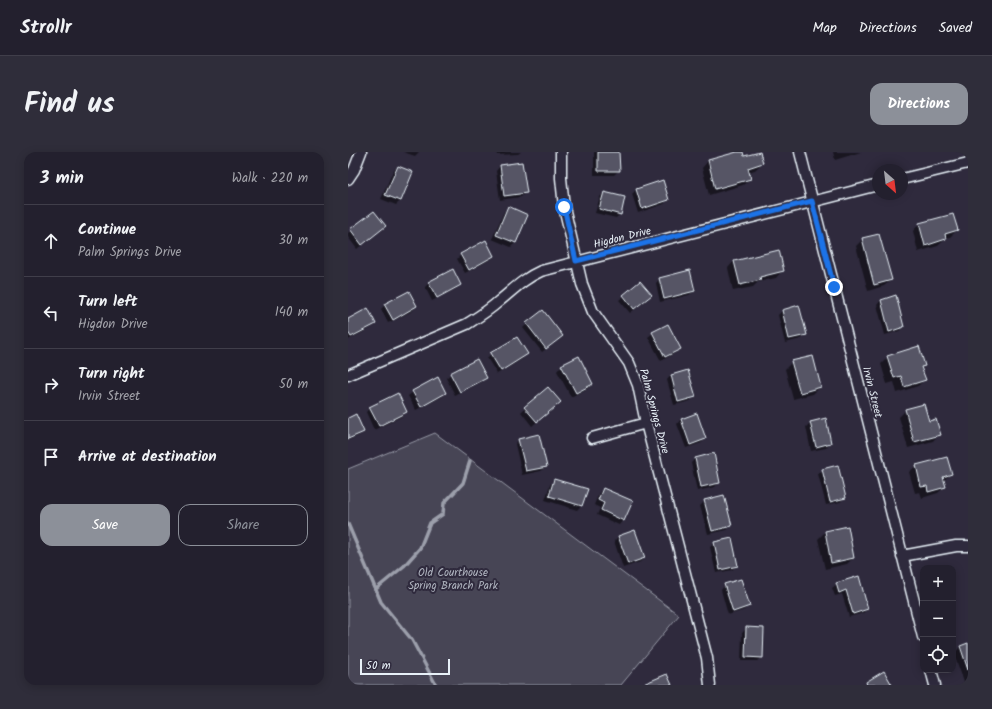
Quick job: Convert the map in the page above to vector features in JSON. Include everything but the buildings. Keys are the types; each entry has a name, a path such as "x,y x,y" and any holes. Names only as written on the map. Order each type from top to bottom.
{"street":[{"path":"348,179 354,170 361,152"},
{"name":"Palm Springs Drive","path":"561,152 561,178 564,207 582,284 593,312 629,363 638,385 646,423 707,658 710,685"},
{"name":"Irvin Street","path":"800,152 920,625"},
{"path":"908,178 968,163"},
{"name":"Higdon Drive","path":"348,376 467,324 483,314 517,284 540,271 872,186"},
{"path":"592,438 646,423"},
{"path":"902,556 956,546 968,546"},
{"path":"932,673 935,685"}],"green space":[{"name":"Old Courthouse Spring Branch Park","path":"435,433 679,615 621,685 348,685 348,469"}],"waterway":[{"path":"376,589 404,566 420,548 430,523 443,514 444,503 463,483 470,461"},
{"path":"348,524 381,602 412,640 436,685"}],"route":[{"path":"564,207 576,261 812,201 834,287"}]}
